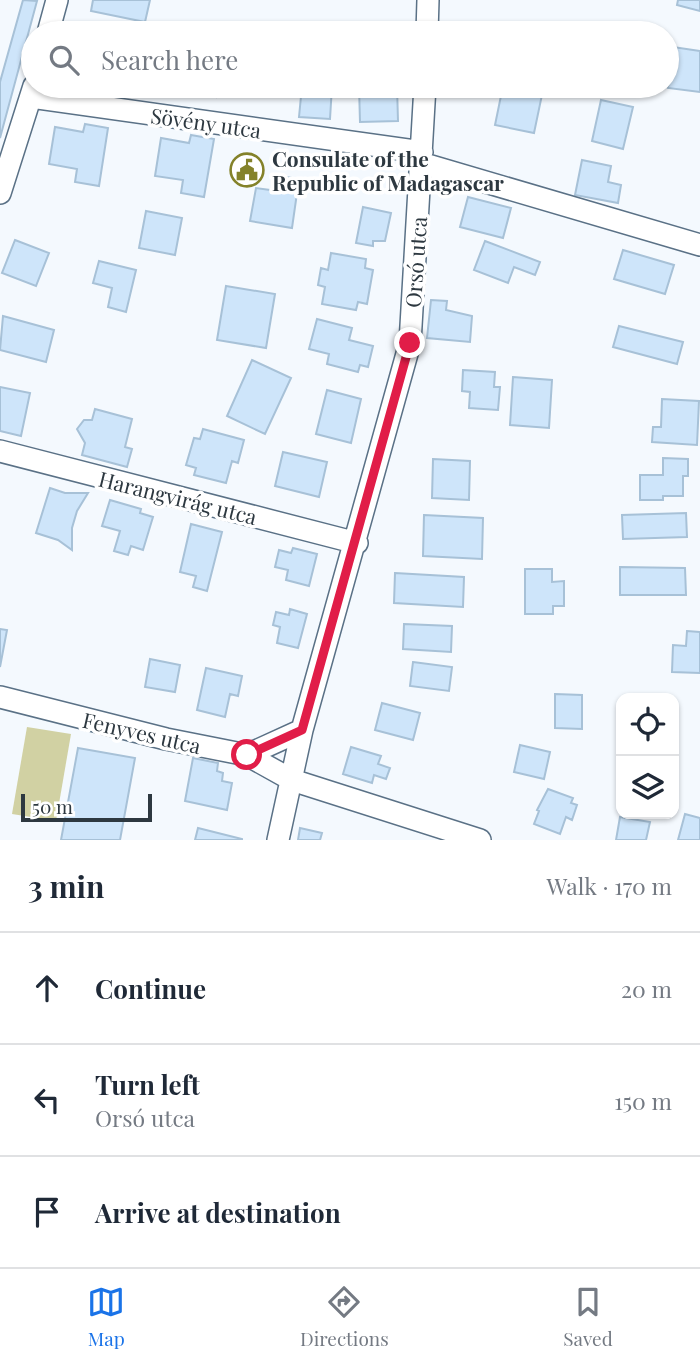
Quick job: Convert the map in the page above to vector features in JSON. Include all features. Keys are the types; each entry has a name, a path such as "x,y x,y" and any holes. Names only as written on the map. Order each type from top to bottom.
{"street":[{"path":"51,21 57,0"},
{"path":"427,21 428,0"},
{"path":"0,193 30,98"},
{"name":"Sövény utca","path":"73,98 422,158 700,245"},
{"name":"Orsó utca","path":"278,840 302,730 357,543 410,343 424,98"},
{"name":"Harangvirág utca","path":"0,451 357,543"},
{"name":"Fenyves utca","path":"0,697 166,739 247,755 292,780 480,840"},
{"path":"247,755 302,730"}],"green space":[{"path":"27,727 71,734 56,821 12,814"}],"building":[{"path":"23,0 37,1 32,21 21,21 21,60 0,138 0,82"},
{"path":"93,0 150,0 145,21 91,11"},
{"path":"678,0 700,0 700,11 677,5"},
{"path":"679,48 700,51 700,92 679,89"},
{"path":"301,98 331,98 330,119 299,117"},
{"path":"359,98 397,98 398,121 360,122"},
{"path":"501,98 541,98 534,133 495,125"},
{"path":"601,100 633,107 623,149 592,141"},
{"path":"85,124 108,128 99,186 75,182 77,169 49,164 55,127 83,132"},
{"path":"191,135 214,139 204,197 181,193 183,180 155,176 161,138 189,143"},
{"path":"582,160 611,166 608,182 621,185 618,203 575,195"},
{"path":"280,176 299,179 292,228 250,221 256,188 278,191"},
{"path":"468,197 511,208 503,238 460,227"},
{"path":"363,207 391,213 385,241 373,241 373,246 356,243"},
{"path":"146,211 182,218 175,255 139,248"},
{"path":"15,240 49,253 36,286 2,273"},
{"path":"485,241 540,262 535,275 514,267 508,283 474,270"},
{"path":"623,250 674,265 665,294 614,279"},
{"path":"331,253 366,259 365,268 373,270 367,304 358,302 356,310 322,304 325,287 318,285 321,268 328,270"},
{"path":"99,261 136,270 126,312 108,307 112,288 93,283"},
{"path":"226,286 275,294 266,348 217,340"},
{"path":"431,300 447,301 446,310 472,316 470,342 427,338"},
{"path":"3,316 54,330 46,362 0,350"},
{"path":"317,319 352,328 349,340 373,346 368,367 360,365 358,372 327,364 329,354 309,349"},
{"path":"619,326 683,342 677,364 613,347"},
{"path":"252,360 291,378 265,434 227,416"},
{"path":"463,370 495,372 494,387 500,387 498,410 469,408 470,392 462,391"},
{"path":"513,377 552,380 549,428 510,425"},
{"path":"0,387 30,393 21,436 0,431"},
{"path":"327,390 361,399 351,443 316,434"},
{"path":"662,399 699,401 697,445 652,442 653,427 661,427"},
{"path":"95,409 132,419 125,447 132,449 127,467 82,455 85,443 77,429 84,420 92,420"},
{"path":"203,429 244,440 238,463 232,461 226,483 194,475 196,468 186,465 194,438 200,439"},
{"path":"283,452 327,462 319,497 275,486"},
{"path":"663,458 688,459 688,476 683,476 683,496 663,496 663,500 640,500 640,475 663,475"},
{"path":"433,459 470,461 469,500 432,498"},
{"path":"50,488 65,493 88,493 77,511 72,528 72,550 58,540 36,533"},
{"path":"110,500 141,509 140,513 153,517 143,550 131,546 128,555 114,551 120,531 102,526"},
{"path":"686,513 687,537 623,539 622,515"},
{"path":"424,515 483,518 482,559 423,556"},
{"path":"191,524 222,532 207,591 193,587 196,576 180,572"},
{"path":"293,548 317,554 309,586 286,580 288,570 275,567 279,550 291,553"},
{"path":"620,567 685,568 686,595 620,595"},
{"path":"525,569 552,569 552,582 564,581 564,606 553,606 553,614 525,614"},
{"path":"395,573 464,577 463,607 394,603"},
{"path":"290,609 307,614 298,648 277,643 280,627 273,625 276,612 289,615"},
{"path":"404,624 452,626 451,652 403,649"},
{"path":"0,629 7,630 0,667"},
{"path":"687,631 700,632 700,673 672,672 673,645 686,646"},
{"path":"150,659 180,665 175,692 145,687"},
{"path":"413,662 452,667 449,691 410,686"},
{"path":"206,668 242,676 238,696 230,694 225,717 197,710"},
{"path":"555,694 582,695 582,729 555,728"},
{"path":"382,703 420,713 413,740 375,730"},
{"path":"520,745 550,752 544,779 514,772"},
{"path":"351,747 381,756 378,764 390,768 386,779 374,775 372,783 343,774"},
{"path":"78,748 135,758 120,840 61,840"},
{"path":"193,758 218,763 217,771 223,773 222,781 232,783 227,810 185,801"},
{"path":"548,789 573,798 571,803 577,805 572,820 566,817 560,834 534,824 539,811 537,810"},
{"path":"685,814 700,818 700,840 678,840"},
{"path":"620,819 650,822 646,840 616,840"},
{"path":"198,828 242,839 242,840 195,840"},
{"path":"300,828 322,833 320,840 298,840"}],"place":[{"name":"Consulate of the Republic of Madagascar","path":"247,170"}],"route":[{"path":"247,755 302,730 357,543 410,343"}]}
